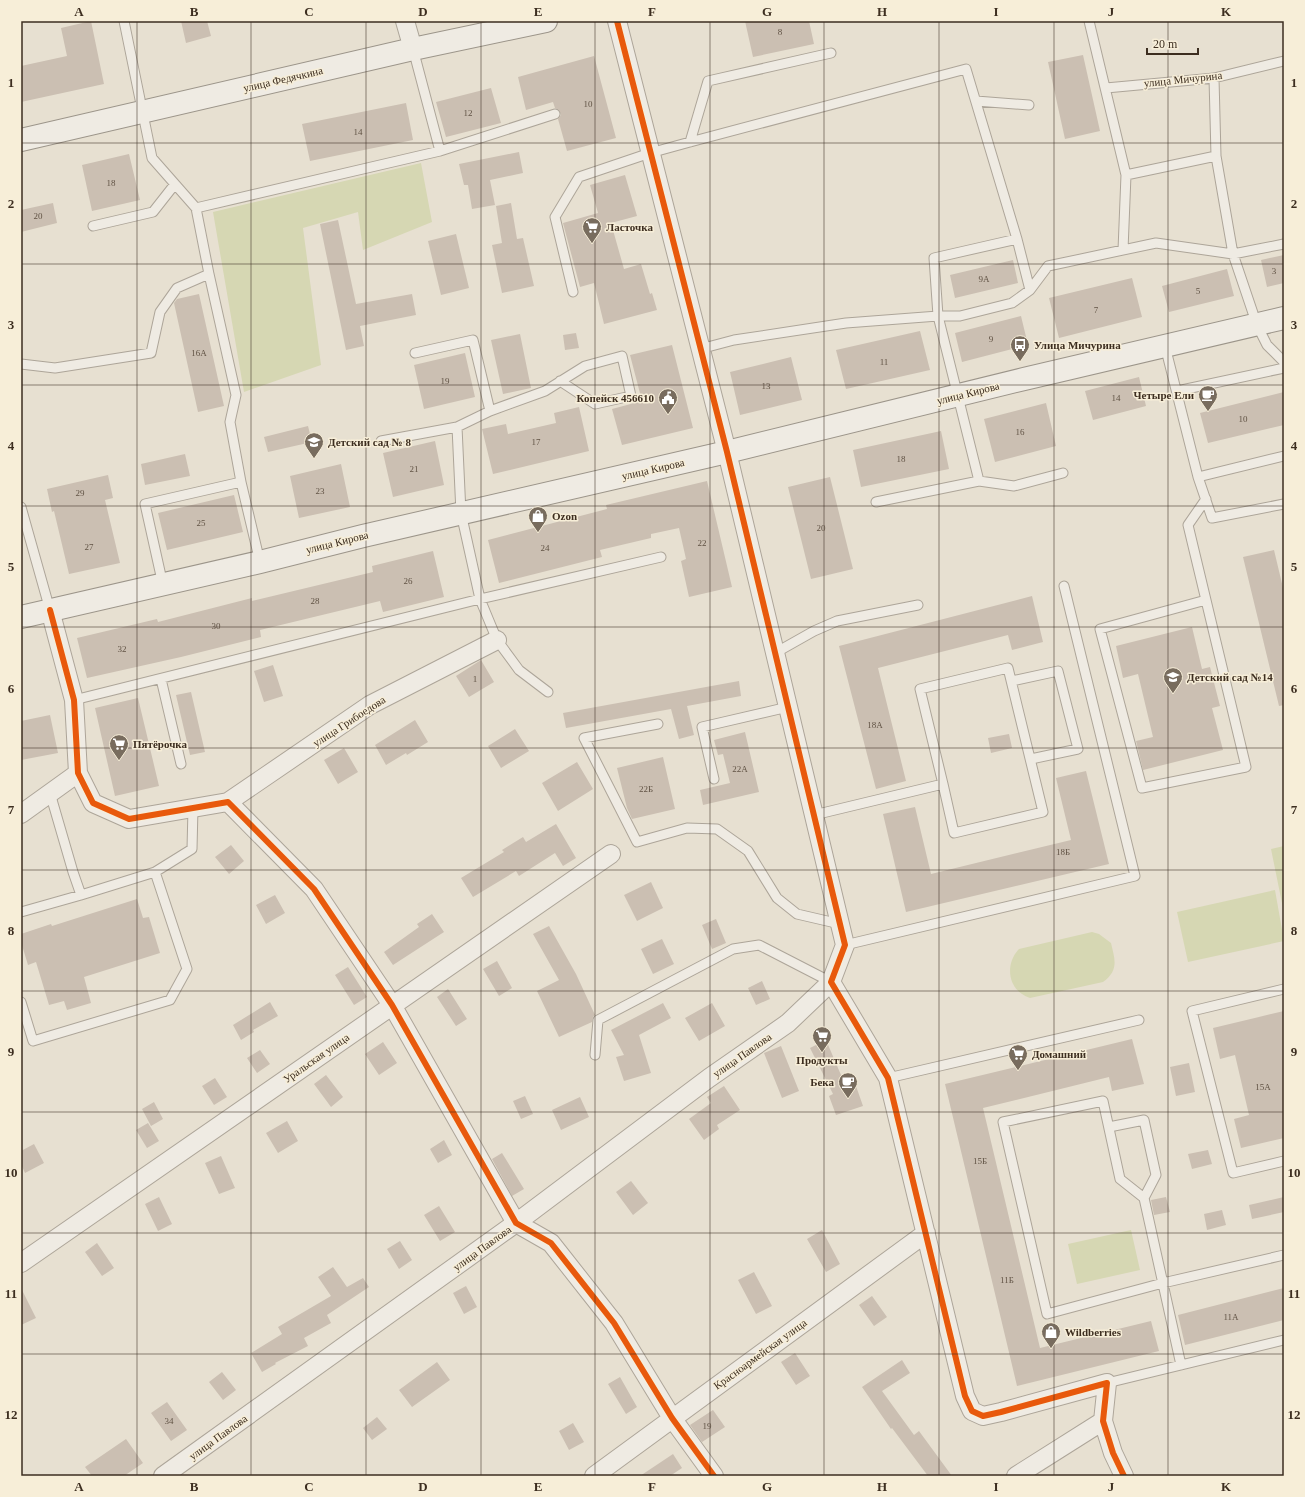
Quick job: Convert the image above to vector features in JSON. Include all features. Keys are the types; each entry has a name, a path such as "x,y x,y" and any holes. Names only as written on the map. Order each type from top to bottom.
{"main road":[{"name":"улица Федячкина","path":"21,140 413,49 546,21"},
{"name":"улица Кирова","path":"21,617 727,452 1284,318"}],"street":[{"path":"405,21 413,49"},
{"path":"616,21 727,452 845,946 831,982 888,1078 965,1396 972,1411 983,1416 1107,1383 1103,1421 1113,1453 1124,1476"},
{"path":"50,610 74,700 78,773 93,802 129,819 228,802 314,889 392,1005 516,1224 551,1242 614,1324 672,1418 714,1476"},
{"name":"улица Грибоедова","path":"228,802 370,705 498,640"},
{"path":"21,814 78,773"},
{"name":"Уральская улица","path":"21,1262 611,854"},
{"name":"улица Павлова","path":"163,1476 516,1224 709,1078 788,1023 831,982"},
{"name":"Красноармейская улица","path":"594,1476 926,1233"},
{"path":"1016,1476 1103,1421"}],"lane":[{"path":"124,21 152,158 196,208 236,395 230,422 241,482 260,562"},
{"path":"1089,21 1126,175 1123,250"},
{"path":"413,49 440,151"},
{"path":"690,142 708,81 831,53"},
{"name":"улица Мичурина","path":"1106,88 1214,78 1284,61"},
{"path":"573,292 555,217 580,177 650,153 966,69 1017,239 1030,290"},
{"path":"1214,78 1216,156 1233,254 1257,325 1267,345 1284,362"},
{"path":"976,101 1029,105"},
{"path":"196,208 440,151 555,114"},
{"path":"1126,175 1216,156"},
{"path":"93,226 153,212 175,184"},
{"path":"979,481 959,395 938,316 934,258 1017,239"},
{"path":"700,349 734,340 846,323 938,316 960,316 1012,304 1030,290 1048,266 1156,243 1233,254 1284,244"},
{"path":"21,364 55,368 150,353 160,312 177,288 209,274"},
{"path":"415,353 473,340 490,411"},
{"path":"1165,346 1198,477 1212,518 1284,504"},
{"path":"381,441 457,427 490,411 545,391 560,381 585,366 622,356 631,396 595,404 560,381"},
{"path":"1177,391 1284,368"},
{"path":"457,427 461,513 480,599 498,640 519,670 548,692"},
{"path":"1198,477 1284,456"},
{"path":"876,502 979,481 1014,486 1063,473"},
{"path":"162,584 145,504 241,482"},
{"path":"1206,499 1188,525 1206,600 1246,767 1142,788 1100,629 1206,600"},
{"path":"21,507 26,541 50,610"},
{"path":"74,700 480,599 661,557"},
{"path":"845,946 1135,876 1064,586"},
{"path":"775,653 814,631 837,621 918,605"},
{"path":"1008,668 1031,759 1043,812 954,833 920,689 1008,668"},
{"path":"1012,681 1058,671 1078,749 1031,759"},
{"path":"161,679 181,764"},
{"path":"714,779 702,727 788,707"},
{"path":"658,724 584,738 637,842 687,828 717,829 748,851 777,898 797,914 840,924"},
{"path":"814,815 943,784"},
{"path":"50,793 81,895"},
{"path":"21,912 155,872 192,849 194,808"},
{"path":"21,1002 33,1041 170,1000 187,969 155,872"},
{"path":"595,1056 598,1020 733,949 758,945 831,982"},
{"path":"1284,989 1192,1011 1234,1173 1284,1161"},
{"path":"888,1078 1139,1020"},
{"path":"1181,1365 1163,1283 1144,1198 1120,1179 1103,1101 1003,1122 1047,1314 1163,1283 1284,1256"},
{"path":"1109,1127 1144,1120 1156,1175 1144,1198"},
{"path":"1107,1383 1284,1340"}],"green space":[{"path":"421,163 432,222 363,250 358,212 303,228 321,365 244,392 213,212"},
{"path":"1284,846 1284,913 1271,849"},
{"path":"1275,890 1284,941 1188,962 1177,912"},
{"path":"1092,932 1099,934 1111,943 1114,955 1114,969 1108,978 1103,982 1030,998 1017,990 1013,984 1010,970 1014,955 1019,949"},
{"path":"1131,1230 1140,1270 1077,1284 1068,1244"}],"building":[{"path":"91,21 104,84 21,102 21,66 67,56 61,28"},
{"path":"181,21 207,21 211,36 186,43"},
{"path":"745,21 809,21 814,44 753,57"},
{"path":"1083,55 1100,131 1065,139 1048,62"},
{"path":"594,56 616,138 567,151 558,119 561,115 559,110 555,108 553,102 526,110 518,77"},
{"path":"491,88 501,123 446,137 436,102"},
{"path":"406,103 413,140 310,161 302,124"},
{"path":"519,152 523,173 490,180 495,205 472,209 468,185 464,185 459,164"},
{"path":"129,154 140,200 92,211 82,165"},
{"name":"Ласточка","path":"625,175 637,216 611,223 624,269 641,264 650,294 652,293 657,310 604,324 594,283 580,287 563,223 598,213 590,185"},
{"path":"53,203 57,223 21,232 21,210"},
{"path":"511,203 517,239 523,238 534,286 502,293 492,245 502,243 496,206"},
{"path":"338,220 356,304 412,294 416,315 360,326 364,346 346,350 320,224"},
{"path":"456,234 469,288 441,295 428,241"},
{"path":"1284,255 1284,283 1267,287 1261,260"},
{"path":"1013,260 1018,283 955,298 950,275"},
{"path":"1227,269 1234,296 1169,312 1162,286"},
{"path":"1132,278 1142,317 1059,338 1049,298"},
{"path":"199,294 224,406 198,412 174,303 177,299"},
{"path":"1021,316 1028,345 962,362 955,333"},
{"path":"920,331 930,370 846,389 836,350"},
{"path":"576,333 579,348 565,350 563,335"},
{"path":"520,334 531,388 503,394 491,340"},
{"path":"672,345 693,428 622,445 612,409 642,401 630,355"},
{"path":"465,353 475,397 424,409 414,365"},
{"path":"791,357 802,400 740,415 730,372"},
{"path":"1139,377 1146,406 1093,420 1085,391"},
{"path":"1284,392 1284,425 1208,443 1200,413"},
{"path":"1046,403 1056,446 995,462 984,419"},
{"path":"579,407 589,451 493,474 482,429 506,424 508,434 556,423 554,413"},
{"path":"308,426 312,442 268,452 264,437"},
{"path":"941,431 949,469 861,487 853,450"},
{"path":"435,441 444,485 393,497 383,453"},
{"path":"185,454 190,476 145,485 141,464"},
{"path":"341,464 350,507 299,518 290,476"},
{"path":"108,475 113,498 105,500 120,563 69,574 54,511 52,512 47,489"},
{"path":"830,477 853,569 811,579 788,487"},
{"path":"707,481 732,587 689,597 681,561 686,559 679,528 651,534 651,538 600,550 602,557 499,583 488,540 607,509 606,505"},
{"path":"234,495 243,532 167,550 158,513"},
{"path":"1274,550 1284,592 1284,705 1279,706 1243,557"},
{"path":"433,551 444,597 383,612 380,601 260,630 261,637 87,678 77,638 157,619 158,622 252,598 252,601 373,572 372,566"},
{"path":"1032,596 1043,642 1012,650 1008,635 878,668 906,781 876,789 839,646"},
{"path":"1192,627 1202,669 1210,667 1220,706 1212,708 1223,750 1143,770 1136,741 1153,737 1138,674 1123,678 1116,646"},
{"path":"481,660 494,682 469,697 456,676"},
{"path":"273,665 283,696 264,702 254,671"},
{"path":"739,681 741,696 687,706 694,735 679,739 671,709 566,728 563,713"},
{"path":"191,692 205,752 190,755 176,695"},
{"path":"138,698 159,786 115,796 95,708"},
{"path":"50,715 58,753 21,760 21,721"},
{"path":"415,720 428,742 407,755 406,753 386,765 375,745"},
{"path":"515,729 529,751 501,768 488,746"},
{"path":"745,732 759,792 703,805 700,790 730,783 723,754 718,755 714,740"},
{"path":"1009,734 1012,748 991,753 988,738"},
{"path":"344,748 358,772 338,784 324,760"},
{"path":"663,757 675,809 632,819 627,808 617,768"},
{"path":"577,762 593,789 558,811 542,783"},
{"path":"1086,771 1109,864 906,912 883,814 915,807 931,874 1071,840 1056,778"},
{"path":"556,824 576,858 563,866 555,853 519,876 516,871 473,897 461,878 504,852 502,850 523,837 526,842"},
{"path":"231,845 244,861 229,874 215,857"},
{"path":"651,882 663,908 637,921 624,895"},
{"path":"275,895 285,913 266,924 256,905"},
{"path":"137,899 143,918 149,917 160,953 84,977 91,1003 67,1010 64,1001 49,1005 36,962 28,965 21,942 21,934 51,924 52,926"},
{"path":"432,914 444,932 393,965 384,952 419,927 417,924"},
{"path":"716,919 726,943 712,949 702,925"},
{"path":"549,926 576,974 595,1015 592,1022 559,1037 537,991 559,980 533,934"},
{"path":"662,939 674,964 653,974 641,949"},
{"path":"497,961 512,988 499,996 483,969"},
{"path":"348,967 367,997 354,1005 335,975"},
{"path":"762,981 770,999 756,1005 748,988"},
{"path":"448,989 467,1019 456,1026 437,997"},
{"path":"270,1002 278,1016 253,1030 254,1032 241,1040 233,1025"},
{"path":"663,1003 671,1018 639,1035 651,1073 624,1081 616,1057 624,1055 611,1030"},
{"path":"712,1003 725,1026 699,1041 685,1018"},
{"path":"1284,1011 1284,1138 1241,1148 1234,1119 1249,1115 1235,1055 1220,1059 1213,1028"},
{"path":"1132,1039 1144,1084 1112,1091 1109,1077 983,1108 1040,1348 1151,1321 1159,1351 1017,1386 945,1084"},
{"path":"826,1040 847,1089 856,1086 863,1106 836,1115 829,1096 833,1094 810,1048"},
{"path":"383,1042 397,1063 379,1075 365,1054"},
{"path":"781,1046 799,1091 782,1098 764,1053"},
{"path":"260,1050 270,1064 257,1073 247,1058"},
{"path":"1189,1063 1195,1092 1176,1096 1170,1067"},
{"path":"326,1075 343,1097 331,1107 314,1084"},
{"path":"215,1078 227,1097 214,1105 202,1086"},
{"path":"724,1086 740,1110 717,1125 719,1129 704,1140 689,1119 711,1103 707,1097"},
{"path":"525,1096 533,1114 521,1119 513,1101"},
{"path":"580,1097 589,1117 561,1130 552,1110"},
{"path":"154,1102 163,1119 151,1126 142,1109"},
{"path":"287,1121 298,1141 278,1153 266,1133"},
{"path":"148,1123 159,1141 147,1148 136,1130"},
{"path":"444,1140 452,1155 438,1163 430,1149"},
{"path":"34,1144 44,1163 25,1173 21,1164 21,1151"},
{"path":"1208,1150 1212,1164 1192,1169 1188,1154"},
{"path":"502,1153 524,1189 512,1196 492,1159"},
{"path":"221,1156 235,1188 219,1194 205,1163"},
{"path":"631,1181 648,1203 633,1215 616,1192"},
{"path":"159,1197 172,1224 158,1231 145,1204"},
{"path":"1166,1197 1170,1212 1154,1215 1151,1200"},
{"path":"1284,1197 1284,1212 1252,1219 1249,1205"},
{"path":"439,1206 455,1232 440,1241 424,1215"},
{"path":"1222,1210 1226,1225 1207,1230 1204,1214"},
{"path":"822,1230 840,1264 826,1272 807,1239"},
{"path":"400,1241 412,1260 399,1269 387,1249"},
{"path":"97,1243 114,1268 102,1276 85,1252"},
{"path":"333,1267 347,1287 363,1278 369,1287 327,1315 331,1323 304,1338 308,1346 275,1363 276,1364 262,1372 251,1353 282,1334 278,1327 331,1296 318,1277"},
{"path":"754,1272 772,1306 756,1314 738,1280"},
{"path":"466,1286 477,1307 464,1314 453,1293"},
{"path":"21,1288 36,1318 21,1325"},
{"path":"1284,1288 1284,1320 1185,1345 1178,1315"},
{"path":"872,1296 887,1317 874,1326 859,1305"},
{"path":"795,1353 810,1376 796,1385 781,1362"},
{"path":"902,1360 910,1373 882,1391 914,1435 919,1431 952,1476 928,1476 892,1428 891,1429 862,1387"},
{"path":"437,1362 450,1380 412,1407 399,1390"},
{"path":"222,1372 236,1390 223,1400 209,1382"},
{"path":"620,1377 637,1407 626,1414 608,1384"},
{"path":"167,1402 187,1430 171,1441 151,1413"},
{"path":"713,1410 725,1427 702,1442 690,1425"},
{"path":"377,1417 387,1429 372,1440 363,1428"},
{"path":"573,1423 584,1442 569,1450 559,1431"},
{"path":"126,1439 143,1463 124,1476 92,1476 85,1467"},
{"path":"673,1454 682,1468 670,1476 640,1476"}],"cycle path":[{"path":"617,21 727,452 845,945 831,982 888,1078 965,1396 972,1411 983,1416 1107,1383 1103,1421 1113,1453 1124,1476"},
{"path":"50,610 74,700 78,773 93,803 129,819 228,802 314,889 392,1005 516,1223 551,1243 614,1323 672,1418 714,1476"}],"place":[{"name":"Ласточка","path":"592,244"},
{"name":"Улица Мичурина","path":"1020,362"},
{"name":"Четыре Ели","path":"1208,412"},
{"name":"Копейск 456610","path":"668,415"},
{"name":"Детский сад № 8","path":"314,459"},
{"name":"Ozon","path":"538,533"},
{"name":"Детский сад №14","path":"1173,694"},
{"name":"Пятёрочка","path":"119,761"},
{"name":"Продукты","path":"822,1053"},
{"name":"Домашний","path":"1018,1071"},
{"name":"Бека","path":"848,1099"},
{"name":"Wildberries","path":"1051,1349"}]}
